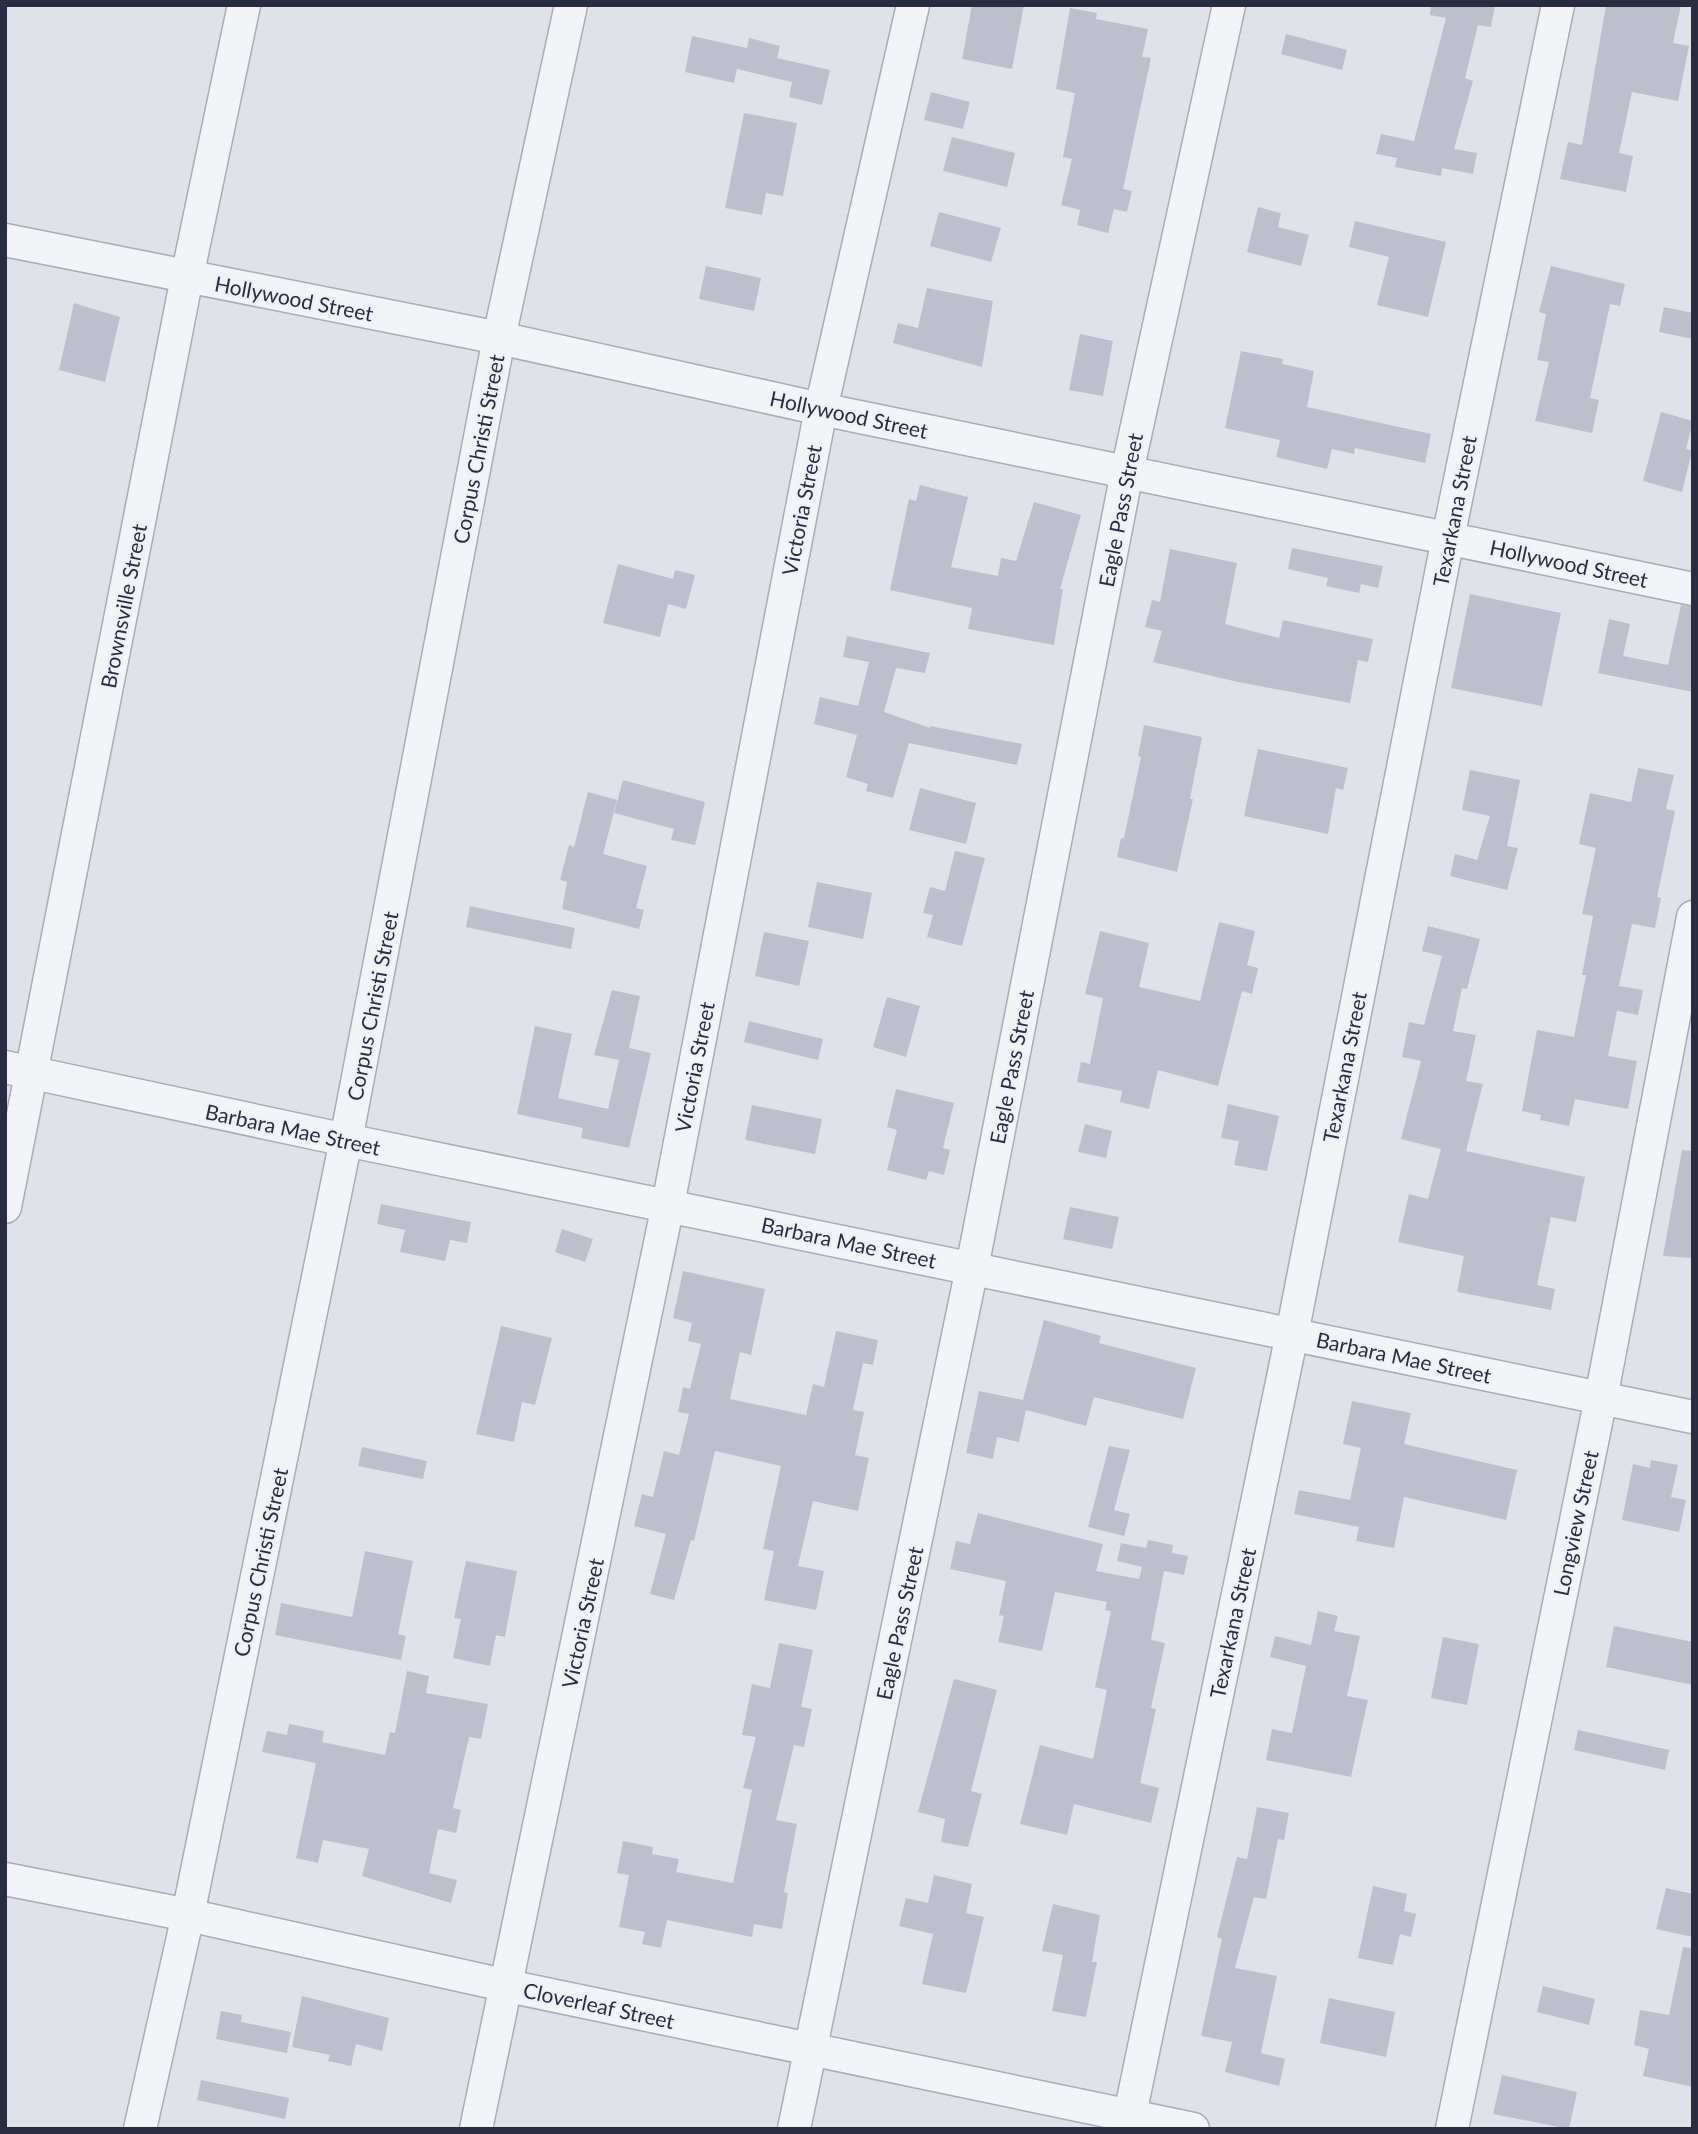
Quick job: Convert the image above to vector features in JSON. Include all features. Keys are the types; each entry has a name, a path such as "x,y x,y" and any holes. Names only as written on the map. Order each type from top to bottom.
{"street":[{"name":"Brownsville Street","path":"5,1207 19,1070 244,5"},
{"name":"Corpus Christi Street","path":"140,2129 188,1915 346,1140 499,338 571,5"},
{"name":"Victoria Street","path":"476,2129 508,1986 668,1205 821,409 913,5"},
{"name":"Eagle Pass Street","path":"794,2129 972,1268 1127,472 1229,5"},
{"name":"Texarkana Street","path":"1128,2122 1292,1334 1448,538 1558,5"},
{"name":"Hollywood Street","path":"5,240 499,338 821,409 1693,589"},
{"name":"Longview Street","path":"1452,2129 1601,1398 1693,917"},
{"name":"Barbara Mae Street","path":"19,1070 346,1140 1693,1417"},
{"name":"Cloverleaf Street","path":"5,1879 188,1915 810,2049 1128,2122 1193,2129"}],"building":[{"path":"972,5 1024,5 1012,69 962,59"},
{"path":"1431,5 1495,5 1491,27 1478,25 1465,78 1473,81 1454,149 1477,153 1473,174 1442,168 1441,176 1395,167 1397,158 1376,154 1381,134 1414,141 1446,18 1430,15"},
{"path":"1606,5 1681,5 1673,43 1689,46 1678,101 1632,92 1619,153 1633,156 1626,192 1560,179 1568,142 1582,145"},
{"path":"1070,8 1097,13 1096,19 1148,29 1142,57 1151,58 1123,189 1132,191 1127,212 1114,209 1108,233 1077,225 1080,210 1061,205 1072,159 1063,157 1075,93 1056,89"},
{"path":"1286,34 1347,50 1342,70 1281,54"},
{"path":"692,36 747,48 749,38 780,46 777,58 830,70 822,105 789,97 792,82 737,69 734,83 685,72"},
{"path":"931,92 970,102 963,129 924,120"},
{"path":"744,113 797,123 783,196 766,193 762,215 725,208"},
{"path":"952,137 1015,153 1007,187 943,171"},
{"path":"1258,207 1281,213 1278,227 1309,235 1301,266 1247,252"},
{"path":"939,212 1001,228 991,262 930,246"},
{"path":"1355,221 1446,242 1428,317 1377,305 1389,257 1349,247"},
{"path":"706,266 761,278 754,311 699,299"},
{"path":"1551,266 1625,284 1620,306 1610,304 1590,398 1599,400 1592,433 1535,421 1549,362 1537,360 1546,314 1539,312"},
{"path":"927,288 993,301 982,367 893,343 898,323 918,328"},
{"path":"74,303 120,317 105,382 59,370"},
{"path":"1664,307 1693,313 1693,339 1659,332"},
{"path":"1080,334 1113,341 1103,396 1069,390"},
{"path":"1241,351 1283,359 1282,364 1314,371 1307,407 1431,434 1425,463 1355,448 1354,454 1332,449 1327,469 1276,457 1280,440 1225,428"},
{"path":"1661,412 1693,421 1686,449 1692,451 1682,492 1643,481"},
{"path":"920,485 968,497 951,567 998,576 1001,558 1016,561 1034,502 1081,515 1060,589 1063,589 1054,645 968,629 972,608 890,590 909,499 916,501"},
{"path":"1292,548 1383,566 1378,588 1361,584 1359,593 1326,586 1328,578 1288,569"},
{"path":"1170,549 1237,563 1225,624 1279,638 1283,620 1373,639 1368,662 1358,660 1350,703 1238,682 1153,662 1162,631 1145,627 1152,600 1160,602"},
{"path":"618,564 673,579 675,570 695,575 686,609 668,604 660,637 603,623"},
{"path":"1470,594 1561,613 1542,706 1451,688"},
{"path":"1681,605 1693,607 1693,692 1598,673 1609,619 1630,624 1623,656 1668,665"},
{"path":"847,636 930,653 925,673 896,668 884,712 930,728 1022,744 1017,765 909,743 893,798 866,791 868,784 846,777 857,735 814,724 820,697 858,706 869,662 843,657"},
{"path":"1144,725 1202,737 1190,799 1193,799 1177,872 1117,857 1121,838 1124,838 1141,757 1138,756"},
{"path":"1258,749 1348,768 1343,790 1336,788 1328,834 1244,816"},
{"path":"1638,768 1674,775 1666,809 1675,811 1657,897 1661,898 1655,928 1632,924 1619,986 1643,990 1638,1015 1617,1011 1608,1056 1637,1061 1628,1109 1575,1099 1569,1126 1540,1120 1541,1115 1522,1111 1537,1030 1574,1037 1586,975 1582,975 1593,916 1582,914 1596,848 1579,844 1590,793 1631,802"},
{"path":"1470,770 1520,780 1507,846 1518,848 1507,890 1450,876 1455,854 1477,860 1490,816 1462,810"},
{"path":"623,780 705,802 695,845 671,840 674,829 614,813"},
{"path":"920,788 976,803 966,844 909,830"},
{"path":"588,792 617,800 603,854 647,866 636,908 644,910 639,929 562,909 567,882 560,880 569,845 574,847"},
{"path":"955,851 985,858 962,946 927,937 933,915 923,913 930,887 945,891"},
{"path":"817,882 872,893 863,939 808,927"},
{"path":"470,906 575,928 571,949 466,927"},
{"path":"1219,922 1255,931 1247,965 1258,968 1252,994 1242,991 1218,1086 1158,1070 1149,1109 1120,1102 1122,1091 1077,1082 1081,1062 1090,1064 1103,998 1085,994 1100,931 1149,943 1139,987 1200,1001"},
{"path":"1428,926 1480,939 1467,989 1462,988 1453,1031 1476,1035 1466,1081 1483,1084 1466,1151 1585,1177 1576,1222 1551,1217 1537,1285 1555,1289 1551,1310 1457,1292 1464,1256 1398,1242 1409,1194 1428,1199 1441,1149 1401,1139 1421,1061 1402,1057 1409,1022 1424,1025 1442,956 1422,951"},
{"path":"764,932 809,941 799,986 755,976"},
{"path":"612,990 640,996 629,1048 651,1053 629,1148 581,1138 583,1128 517,1114 535,1026 572,1034 558,1098 608,1109 619,1060 594,1055"},
{"path":"887,997 920,1006 906,1057 873,1047"},
{"path":"749,1021 823,1039 818,1060 744,1042"},
{"path":"896,1089 954,1103 943,1148 950,1150 944,1175 929,1171 926,1180 887,1170 897,1130 887,1127"},
{"path":"1228,1104 1279,1116 1267,1171 1234,1165 1239,1141 1221,1138"},
{"path":"752,1105 822,1119 815,1154 745,1140"},
{"path":"1085,1124 1112,1131 1106,1158 1078,1152"},
{"path":"1682,1150 1693,1151 1693,1258 1663,1256"},
{"path":"381,1204 471,1222 467,1243 450,1240 445,1261 400,1252 405,1230 377,1224"},
{"path":"1070,1207 1119,1217 1112,1249 1063,1239"},
{"path":"562,1229 593,1239 585,1262 555,1252"},
{"path":"683,1271 765,1289 751,1355 740,1352 730,1399 806,1415 813,1384 824,1387 836,1331 878,1340 873,1365 863,1363 853,1410 864,1412 855,1455 869,1458 858,1511 813,1501 798,1566 824,1571 816,1610 764,1600 774,1551 763,1549 781,1466 715,1451 694,1541 691,1540 674,1600 650,1594 666,1534 634,1526 642,1494 653,1497 664,1451 679,1455 689,1414 678,1412 683,1387 690,1389 701,1344 688,1341 692,1323 673,1318"},
{"path":"1044,1320 1101,1336 1099,1343 1196,1368 1183,1419 1094,1397 1086,1426 1026,1410 1019,1442 997,1437 993,1459 966,1453 979,1391 1023,1400"},
{"path":"501,1326 552,1338 535,1405 522,1402 514,1442 476,1434"},
{"path":"1352,1401 1411,1413 1404,1444 1517,1470 1506,1520 1404,1497 1394,1548 1356,1541 1359,1527 1294,1514 1299,1490 1350,1500 1361,1448 1343,1444"},
{"path":"1109,1446 1130,1450 1114,1510 1130,1514 1124,1536 1088,1527"},
{"path":"362,1447 427,1461 423,1479 358,1466"},
{"path":"1651,1460 1678,1465 1671,1497 1686,1500 1679,1532 1622,1520 1633,1464 1650,1468"},
{"path":"978,1513 1103,1544 1096,1571 1139,1579 1142,1567 1117,1561 1121,1543 1146,1548 1148,1540 1173,1545 1172,1553 1188,1556 1184,1575 1164,1571 1151,1640 1165,1643 1151,1708 1156,1709 1140,1783 1159,1788 1151,1823 1074,1804 1067,1835 1020,1824 1040,1745 1093,1759 1107,1690 1095,1687 1111,1611 1105,1610 1107,1602 1055,1592 1042,1651 998,1642 1004,1616 999,1615 1006,1581 950,1569 956,1541 970,1544"},
{"path":"365,1551 413,1561 398,1634 406,1636 401,1660 275,1635 281,1603 352,1617"},
{"path":"466,1561 517,1571 505,1637 496,1635 490,1666 453,1658 461,1619 454,1618"},
{"path":"1318,1611 1338,1616 1334,1631 1360,1636 1347,1696 1368,1700 1351,1777 1266,1760 1272,1729 1292,1733 1306,1666 1270,1657 1275,1636 1311,1645"},
{"path":"1614,1626 1693,1642 1693,1685 1606,1667"},
{"path":"1443,1637 1479,1644 1467,1705 1431,1698"},
{"path":"779,1643 813,1650 801,1707 812,1709 804,1747 794,1745 776,1820 797,1824 784,1892 788,1893 782,1929 754,1924 752,1937 667,1920 661,1948 642,1944 645,1932 619,1927 629,1875 617,1873 623,1841 653,1847 652,1854 679,1859 676,1872 733,1883 752,1790 743,1788 756,1737 742,1735 752,1684 770,1688"},
{"path":"407,1671 429,1676 426,1693 488,1704 481,1739 469,1737 453,1808 461,1810 456,1833 438,1829 429,1873 457,1880 451,1903 362,1876 369,1849 323,1840 318,1863 296,1858 316,1763 262,1752 267,1731 287,1735 289,1724 324,1731 322,1742 385,1755 390,1732 395,1733"},
{"path":"954,1679 997,1690 971,1791 982,1794 968,1847 941,1842 945,1819 918,1812"},
{"path":"1578,1730 1669,1750 1665,1770 1574,1750"},
{"path":"1257,1807 1289,1813 1284,1840 1278,1839 1266,1899 1254,1897 1235,1968 1277,1976 1261,2053 1285,2059 1279,2086 1225,2072 1232,2042 1201,2036 1222,1939 1217,1937 1237,1857 1247,1859"},
{"path":"934,1875 972,1884 966,1913 984,1917 966,1993 922,1984 933,1934 899,1926 906,1898 928,1903"},
{"path":"1373,1886 1407,1894 1404,1911 1416,1914 1411,1937 1400,1934 1393,1965 1358,1958"},
{"path":"1666,1888 1693,1894 1693,1937 1656,1929"},
{"path":"1053,1904 1100,1915 1092,1962 1097,1962 1086,2017 1052,2011 1063,1955 1042,1951"},
{"path":"1683,1947 1693,1948 1693,2087 1643,2076 1649,2049 1634,2045 1640,2010 1669,2015"},
{"path":"1543,1986 1595,1999 1589,2025 1537,2012"},
{"path":"302,1996 389,2018 382,2051 356,2044 351,2066 328,2061 330,2055 292,2047"},
{"path":"1329,1998 1395,2012 1386,2057 1320,2043"},
{"path":"221,2011 242,2015 241,2022 291,2032 287,2053 216,2039"},
{"path":"1502,2075 1577,2092 1569,2129 1493,2114"},
{"path":"201,2080 289,2098 285,2119 197,2100"}]}
